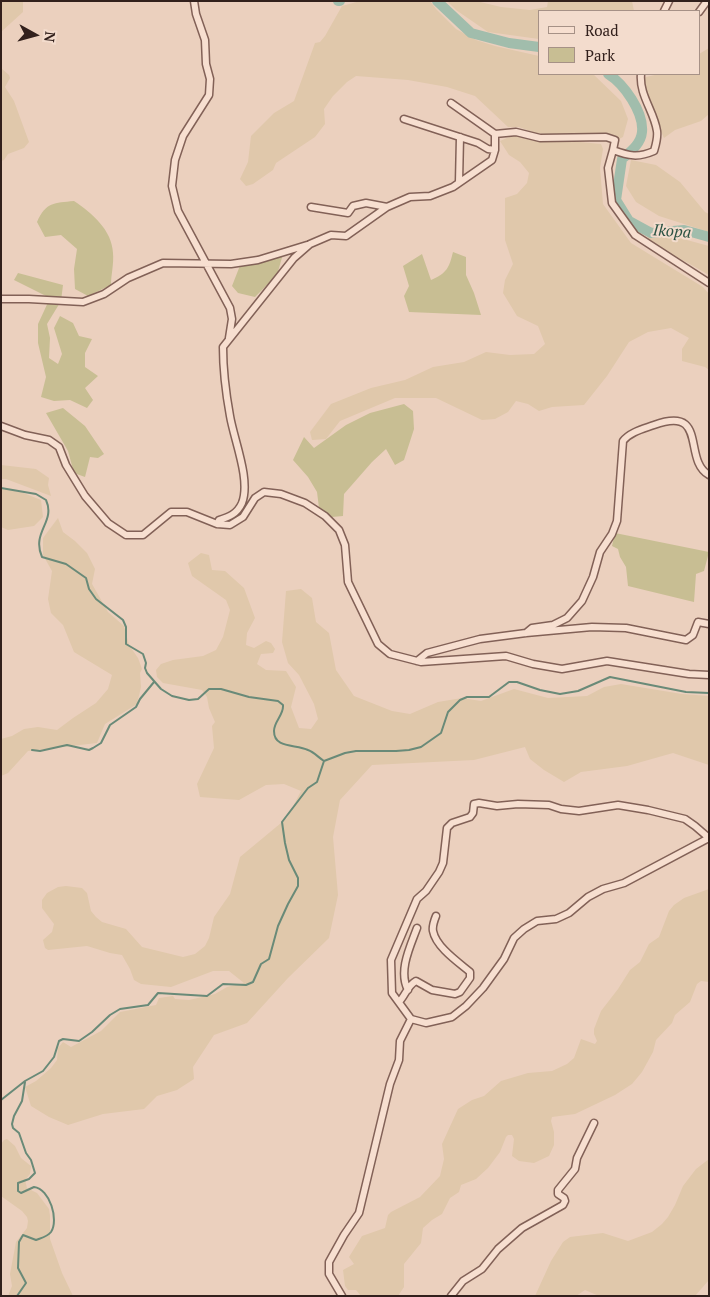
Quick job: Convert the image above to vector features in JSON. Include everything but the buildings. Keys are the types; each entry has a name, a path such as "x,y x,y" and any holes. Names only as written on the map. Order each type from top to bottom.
{"street":[{"path":"194,1 204,40 206,64 210,79 208,94 183,136 175,160 172,186 178,211 230,308 232,319 230,338"},
{"path":"615,150 637,156 654,151 657,130 645,100 640,82 641,75"},
{"path":"451,103 496,134 516,132 540,138 606,137 615,140 615,150 608,168 612,203 635,235 709,283"},
{"path":"404,119 495,150"},
{"path":"1,300 29,298 91,301 128,278 163,263 206,262 231,264 258,260 331,236 346,236 387,207 410,197 430,196 453,188 492,160 496,134"},
{"path":"459,182 460,137"},
{"path":"310,207 348,213 353,206 366,203 387,207"},
{"path":"217,524 218,520 233,516 238,510 244,494 242,467 230,416 223,362 223,347 294,258 310,244"},
{"path":"526,633 532,628 553,625 567,618 582,601 593,577 600,552 612,534 616,521 623,441 627,435 665,421 677,421 685,424 691,434 700,466 709,475"},
{"path":"1,426 25,435 49,440 59,447 66,465 85,496 108,523 126,535 143,535 171,512 188,512 217,524 230,525 243,517 255,498 264,492 281,494 305,503 325,516 339,530 344,545 348,582 378,644 390,654 417,661 506,656 533,664 562,669 607,661 690,674 709,675"},
{"path":"417,661 427,653 480,639 526,633 592,627 626,628 686,640 693,635 698,622 709,624"},
{"path":"474,804 498,806 518,804 541,805 579,810 618,805 684,819 709,838 624,883 603,889 588,897 569,913 556,919 537,921 524,929 514,938 504,959 483,988 466,1006 452,1016 426,1023 411,1019 399,1002 392,993 391,960 417,899 426,891 443,863 446,828 452,823 470,817 473,813 474,804"},
{"path":"399,1002 412,982 416,981 432,990 455,994 460,992 470,978 470,972 446,952 435,938 432,930 436,916"},
{"path":"408,990 404,967 417,928"},
{"path":"342,1296 329,1274 329,1262 359,1213 390,1084 399,1060 400,1041 411,1019"},
{"path":"451,1296 463,1281 482,1269 498,1249 522,1228 563,1206 565,1201 558,1194 558,1190 574,1169 577,1158 594,1123"}],"shaded area":[{"path":"1,1 23,1 23,12 1,32"},
{"path":"360,1 430,1 456,29 476,40 538,56 538,75 594,75 621,101 628,119 623,137 619,139 603,134 568,133 557,135 535,133 519,127 508,127 475,96 447,87 408,80 356,76 333,96 324,109 325,124 315,137 276,163 273,170 253,184 246,186 240,179 248,162 251,136 274,113 294,101 315,43 320,42 325,36 342,6"},
{"path":"476,1 501,7 530,10 547,7 548,1 632,1 634,10 538,10 538,39 488,32 456,10 448,2"},
{"path":"709,48 709,114 701,121 675,130 664,138 648,104 642,78 655,75 700,75 700,53"},
{"path":"1,68 9,75 10,78 5,87 14,101 29,142 24,148 8,154 1,161"},
{"path":"514,135 534,141 549,139 601,144 603,149 600,168 603,204 631,243 703,287 709,294 709,370 705,367 682,361 682,349 689,338 671,328 648,332 629,342 607,376 584,405 552,407 539,411 528,404 516,401 508,412 495,419 482,420 436,398 395,398 340,421 326,439 312,440 310,432 331,404 371,388 405,380 433,367 464,362 486,352 510,355 534,354 545,344 538,326 517,316 503,293 505,280 513,264 505,240 505,198 517,194 527,183 529,173 520,162 509,155 500,141"},
{"path":"631,160 656,165 680,182 705,212 709,214 709,232 659,216 636,202 626,186"},
{"path":"672,236 709,246 709,275 646,242 648,237"},
{"path":"1,465 36,469 49,478 48,485 51,496 6,479 1,479"},
{"path":"1,489 21,492 41,500 43,517 34,526 8,530 1,527"},
{"path":"58,518 63,532 87,553 95,569 92,584 108,612 124,626 129,645 138,658 142,669 140,673 141,687 137,704 105,724 97,743 28,751 8,773 1,776 1,739 12,736 24,729 38,727 57,730 96,703 108,689 112,675 74,652 63,625 51,613 48,599 52,571 43,555 43,538"},
{"path":"201,553 209,555 212,570 225,571 244,588 255,618 247,633 246,645 254,648 266,641 271,643 275,649 273,653 261,654 257,664 266,670 286,671 296,687 291,707 299,728 311,729 318,719 314,704 299,675 288,663 282,642 286,591 301,589 312,598 316,622 329,633 336,670 354,696 392,711 410,714 438,702 462,698 481,701 514,689 548,698 587,696 604,687 621,684 682,694 709,696 709,765 673,753 627,766 581,772 564,782 530,759 525,747 474,760 372,765 340,800 333,837 338,895 329,938 288,978 247,1023 214,1035 193,1067 194,1079 177,1090 157,1096 144,1109 103,1114 68,1125 49,1117 31,1106 25,1087 36,1081 51,1068 57,1060 58,1048 63,1042 71,1047 101,1031 120,1012 156,1005 159,998 173,996 175,999 189,1000 215,994 227,987 244,983 229,971 213,971 171,987 141,984 134,980 122,955 87,946 48,950 45,948 43,940 52,932 54,924 42,908 42,900 47,893 58,887 82,888 87,893 91,911 96,917 102,922 126,929 142,947 183,957 195,954 205,946 214,917 230,894 240,857 287,818 301,791 284,784 266,785 239,800 200,797 197,784 214,748 212,726 215,722 207,697 202,690 163,683 157,677 156,670 161,664 173,660 203,656 216,650 223,637 230,610 226,600 192,576 188,563"},
{"path":"709,889 709,982 701,981 697,984 690,1002 675,1015 672,1023 656,1040 653,1052 642,1072 632,1084 615,1095 575,1114 552,1117 554,1145 549,1156 534,1163 519,1161 512,1156 514,1139 512,1135 508,1135 500,1152 488,1168 476,1179 461,1185 459,1192 450,1198 442,1214 423,1228 421,1243 404,1264 404,1287 398,1296 361,1296 356,1290 348,1290 345,1286 343,1270 354,1264 349,1257 362,1236 385,1228 388,1215 391,1212 420,1197 440,1176 444,1159 442,1144 458,1109 472,1100 484,1096 501,1081 528,1073 552,1071 567,1064 574,1058 581,1039 595,1044 597,1041 594,1029 601,1011 630,970 640,962 649,944 659,937 669,911 684,898"},
{"path":"7,1139 15,1146 21,1158 31,1166 30,1174 25,1180 27,1188 37,1193 49,1209 50,1239 62,1273 73,1296 8,1296 12,1286 10,1274 16,1242 27,1228 28,1221 22,1211 1,1196 1,1144"},
{"path":"709,1159 709,1280 695,1296 599,1296 585,1290 576,1296 535,1296 551,1261 563,1242 570,1237 603,1233 628,1241 652,1232 668,1217 683,1186 696,1169"}],"green space":[{"path":"74,201 100,223 112,245 111,285 88,296 75,289 74,269 77,249 61,235 45,237 37,222 47,207 61,202"},
{"path":"453,252 466,257 466,275 481,315 409,312 404,296 409,286 403,266 422,254 431,280 441,275 446,269"},
{"path":"283,254 277,275 255,297 238,293 232,286 241,263"},
{"path":"18,273 63,285 61,301 47,324 50,338 49,358 58,364 62,354 54,328 60,316 73,323 79,336 92,339 85,353 85,367 98,376 85,388 93,400 87,408 70,400 54,401 41,397 46,377 38,343 38,324 50,298 14,280"},
{"path":"404,404 413,411 414,429 404,460 395,465 386,449 344,494 343,516 332,517 319,508 317,492 308,477 293,460 304,437 314,448 346,425 370,413"},
{"path":"63,408 85,426 104,454 98,458 90,457 85,477 74,473 68,451 46,413"},
{"path":"615,533 709,552 704,571 696,574 694,602 628,586 626,567 618,549 612,546"}],"waterway":[{"name":"Ikopa","path":"437,1 471,33 509,43 538,47"},
{"name":"Ikopa","path":"609,75 620,84 632,99 642,124 640,140 622,159 616,200 629,221 651,233 684,230 709,237"},
{"path":"1,488 36,494 46,500 48,515 39,541 42,557 66,564 86,578 89,589 96,599 123,620 126,627 126,644 143,654 147,673 161,689 172,696 189,700 198,699 209,689 221,689 249,697 278,701 283,705 282,712 274,727 275,737 278,741 310,751 324,761"},
{"path":"1,1100 25,1081 43,1071 54,1057 59,1041 63,1039 79,1041 120,1009 148,1005 158,993 207,996 223,984 246,985 253,982 261,964 269,959 278,926 298,886 298,878 289,860 282,822 308,788 317,782 324,761 356,751 396,751 421,747 441,733 448,712 460,700 467,697 489,697 509,682 517,682 540,690 560,694 578,691 610,677 686,692 709,693"},
{"path":"32,750 40,751 67,745 89,750 93,748 101,743 110,725 136,707 154,682"},
{"path":"17,1296 26,1283 18,1268 19,1242 23,1235 36,1240 48,1235 51,1232 54,1220 52,1206 45,1193 34,1187 21,1193 18,1191 18,1183 29,1179 35,1173 19,1133 13,1128 12,1124 22,1101 25,1082"}]}
